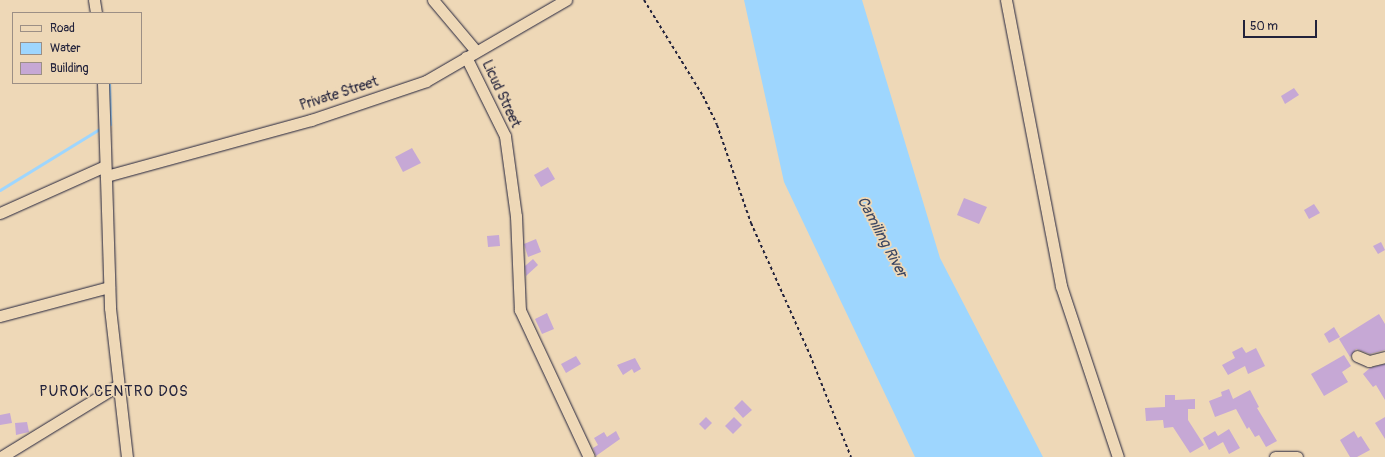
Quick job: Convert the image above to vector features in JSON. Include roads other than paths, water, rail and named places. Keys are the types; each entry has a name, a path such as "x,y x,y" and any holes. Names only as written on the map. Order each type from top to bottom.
{"street":[{"path":"94,0 96,12"},
{"path":"433,0 476,51"},
{"name":"Private Street","path":"0,213 106,171 318,118 426,81 566,0"},
{"path":"1006,0 1061,286 1118,457"},
{"name":"Licud Street","path":"466,57 505,136 516,216 520,310 589,457"},
{"path":"103,84 109,287 117,386 127,457"},
{"path":"0,316 109,287"},
{"path":"1357,356 1369,360 1385,357"},
{"path":"1,457 117,386"},
{"path":"1275,457 1297,457"}],"water":[{"name":"Camiling River","path":"744,0 862,0 940,258 1043,457 915,457 784,182"}],"waterway":[{"path":"107,125 110,124 109,84"},
{"path":"0,190 101,128"}],"district":[{"name":"PUROK CENTRO DOS","path":"114,392"}]}
